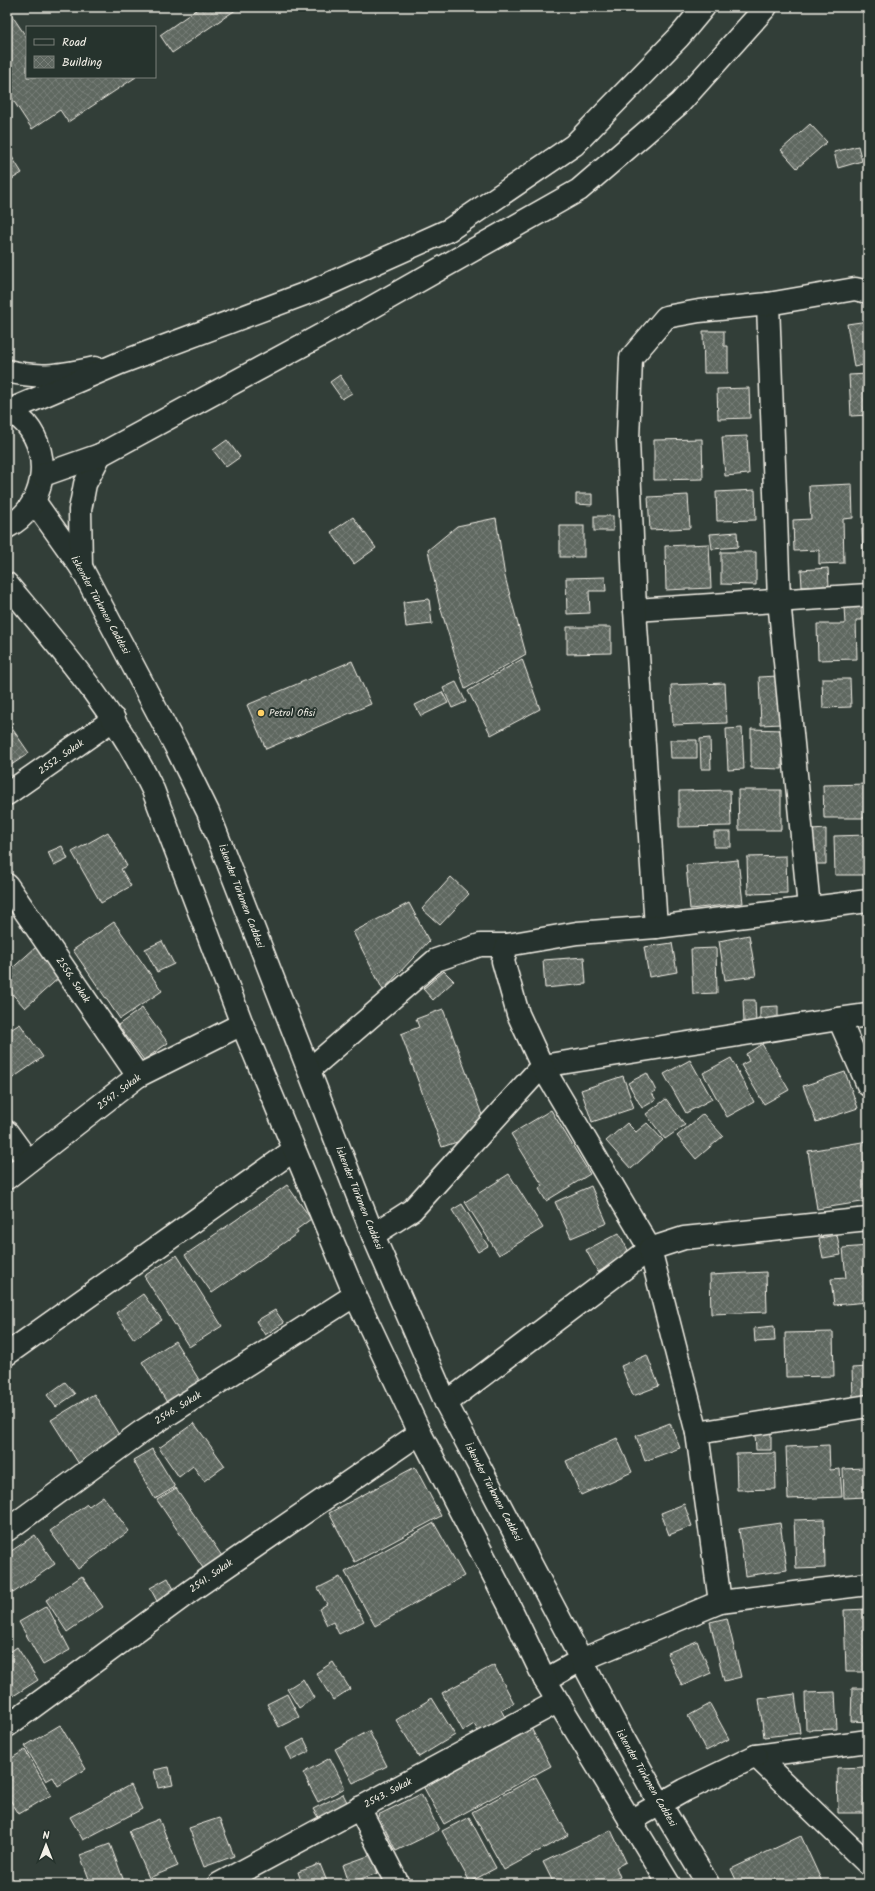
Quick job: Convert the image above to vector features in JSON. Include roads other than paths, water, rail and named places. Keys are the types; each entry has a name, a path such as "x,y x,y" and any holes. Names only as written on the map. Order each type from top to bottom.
{"main road":[{"path":"8,410 120,364 315,290 449,230 574,145 679,37 704,7"},
{"path":"42,475 100,454 362,313 579,190 680,103 766,7"},
{"path":"656,928 635,610 628,440 632,358 666,317 699,311 768,304 855,289 868,292"},
{"path":"768,304 779,600 809,908"},
{"path":"7,371 25,376 53,377 120,364"},
{"path":"7,527 25,514 34,501 42,475 42,460 39,445 32,431 22,420 8,410"},
{"path":"81,567 80,510 85,484 100,454"},
{"name":"İskender Türkmen Caddesi","path":"34,501 81,567 177,749 208,812 374,1235 446,1403 660,1804 708,1884"},
{"path":"7,584 114,719 138,758 153,790 242,1024 294,1150 355,1295 420,1433 506,1598 557,1702 669,1884"},
{"path":"635,610 868,595"},
{"path":"7,599 37,620"},
{"name":"2552. Sokak","path":"7,794 114,719"},
{"name":"2556. Sokak","path":"7,885 138,1076"},
{"path":"309,1070 436,960 480,945 506,944 577,933 656,928 868,901"},
{"path":"506,944 503,961 518,1014 542,1066 650,1249 697,1433 720,1602"},
{"path":"374,1235 412,1210 542,1066 868,1015"},
{"path":"839,1019 868,1085"},
{"name":"2547. Sokak","path":"7,1178 138,1076 242,1024"},
{"path":"7,1132 28,1161"},
{"path":"9,1349 294,1150"},
{"path":"446,1403 650,1249 684,1238 868,1219"},
{"name":"2546. Sokak","path":"7,1530 141,1432 355,1295"},
{"path":"697,1433 868,1406"},
{"name":"2541. Sokak","path":"7,1726 192,1590 420,1433"},
{"path":"545,1680 582,1660 720,1602 868,1584"},
{"name":"2543. Sokak","path":"219,1884 557,1702"},
{"path":"630,1821 685,1790 756,1756 868,1741"},
{"path":"756,1756 868,1864"},
{"path":"359,1808 398,1884"}],"place":[{"name":"Petrol Ofisi","path":"261,713"}]}
